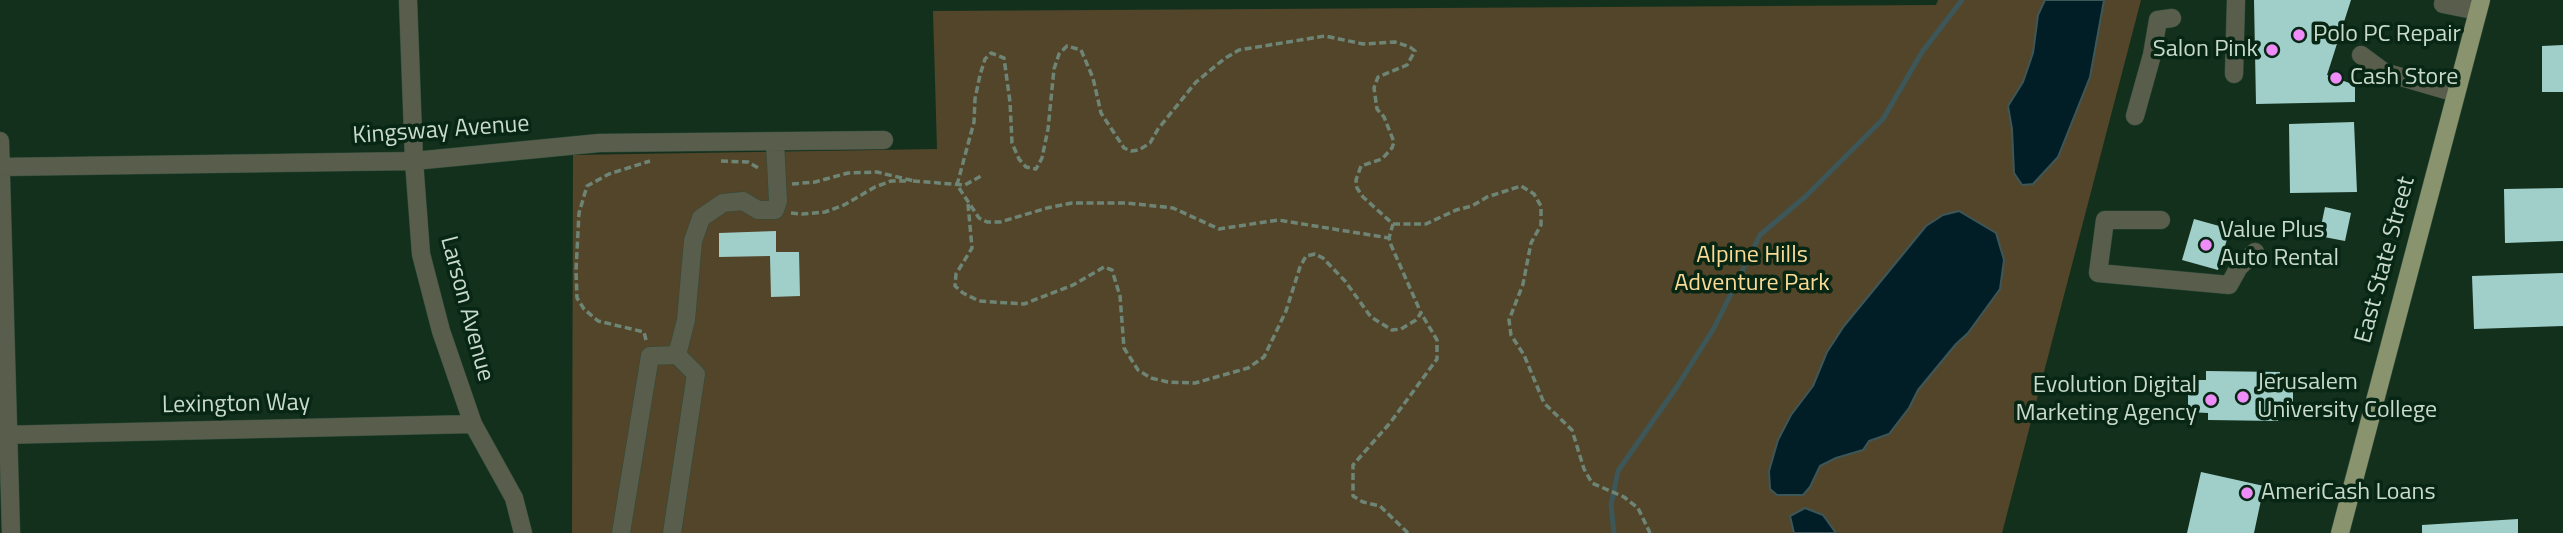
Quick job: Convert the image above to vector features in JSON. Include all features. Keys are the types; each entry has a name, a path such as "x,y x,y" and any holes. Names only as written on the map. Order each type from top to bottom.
{"main road":[{"name":"East State Street","path":"2340,533 2479,5"}],"street":[{"name":"Larson Avenue","path":"408,0 414,161 422,254 441,331 473,424 514,498 523,533"},
{"path":"2234,74 2236,0"},
{"path":"2443,4 2479,5"},
{"path":"2135,116 2158,20 2172,18"},
{"path":"2361,55 2384,72 2456,93"},
{"name":"Kingsway Avenue","path":"1,167 414,161 599,143 884,140"},
{"path":"0,141 3,435 11,533"},
{"path":"677,355 686,320 693,241 701,218 723,203 743,201 758,210 775,210 778,201 775,142"},
{"path":"2161,220 2105,220 2098,272 2229,285 2239,267 2255,252"},
{"path":"621,533 650,356 677,355 696,374 672,533"},
{"name":"Lexington Way","path":"3,435 473,424"}],"path":[{"path":"1389,238 1278,220 1219,229 1173,208 1128,203 1072,203 1000,222 987,222 979,218 957,185 974,122 975,99 985,59 991,53 1004,58 1013,143 1019,159 1026,167 1036,169 1042,158 1048,129 1054,69 1059,54 1067,46 1081,50 1093,78 1101,113 1124,148 1131,151 1139,150 1150,143 1196,82 1239,50 1325,36 1363,44 1395,42 1410,47 1415,51 1407,65 1378,77 1374,88 1377,109 1384,117 1394,142 1382,159 1361,166 1356,180 1357,188 1393,225 1426,224 1455,210 1472,206 1487,197 1521,186 1534,194 1541,205 1541,225 1531,243 1523,284 1509,320 1511,335 1524,355 1544,402 1572,430 1584,469 1592,483 1624,498 1638,509 1650,533"},
{"path":"775,210 802,214 825,212 891,181 965,185 981,176"},
{"path":"968,204 972,248 956,274 955,286 979,301 1024,304 1073,285 1104,267 1112,270 1120,296 1124,348 1138,370 1151,378 1195,383 1248,368 1264,357 1286,311 1306,256 1315,254 1323,258 1345,281 1371,317 1387,327 1401,329 1416,320 1420,313"},
{"path":"1393,225 1389,238 1420,313 1437,340 1437,359 1390,423 1353,464 1353,496 1363,502 1380,506 1408,533"}],"green space":[{"name":"Alpine Hills Adventure Park","path":"1938,0 2141,0 2002,533 572,533 573,155 937,149 933,11 1936,5"}],"water":[{"path":"2045,0 2104,0 2090,77 2058,157 2033,184 2022,185 2014,173 2008,106 2023,82 2033,53 2038,15"},
{"path":"1959,211 1996,233 2004,260 2000,289 1968,333 1918,390 1909,408 1889,434 1869,441 1863,450 1820,466 1803,495 1777,495 1770,489 1769,471 1778,440 1791,415 1813,386 1827,352 1844,326 1926,226 1943,215"},
{"path":"1805,508 1823,515 1836,533 1794,533 1790,516"}],"building":[{"path":"2254,0 2351,0 2327,75 2355,85 2355,102 2256,104"},
{"path":"2563,45 2563,92 2542,92 2542,46"},
{"path":"2354,122 2357,192 2290,193 2289,124"},
{"path":"2563,188 2563,241 2505,243 2504,189"},
{"path":"2325,207 2351,213 2345,241 2319,236"},
{"name":"Value Plus Auto Rental","path":"2194,219 2230,229 2218,270 2182,260"},
{"path":"776,231 776,252 799,252 800,296 771,297 770,256 719,257 719,233"},
{"path":"2563,273 2563,326 2474,329 2472,276"},
{"path":"2206,371 2280,372 2279,381 2293,381 2293,413 2278,413 2278,421 2208,420 2208,413 2188,412 2188,380 2206,380"},
{"path":"2201,472 2264,486 2254,533 2187,533"},
{"path":"2518,519 2518,533 2422,533 2422,525"}],"waterway":[{"path":"1614,533 1611,505 1618,471 1714,328 1760,235 1806,196 1883,119 1922,52 1962,0"}],"place":[{"name":"Polo PC Repair","path":"2299,35"},
{"name":"Salon Pink","path":"2272,50"},
{"name":"Cash Store","path":"2336,78"},
{"name":"Value Plus Auto Rental","path":"2206,245"},
{"name":"Jerusalem University College","path":"2243,397"},
{"name":"Evolution Digital Marketing Agency","path":"2211,400"},
{"name":"AmeriCash Loans","path":"2247,493"}]}
